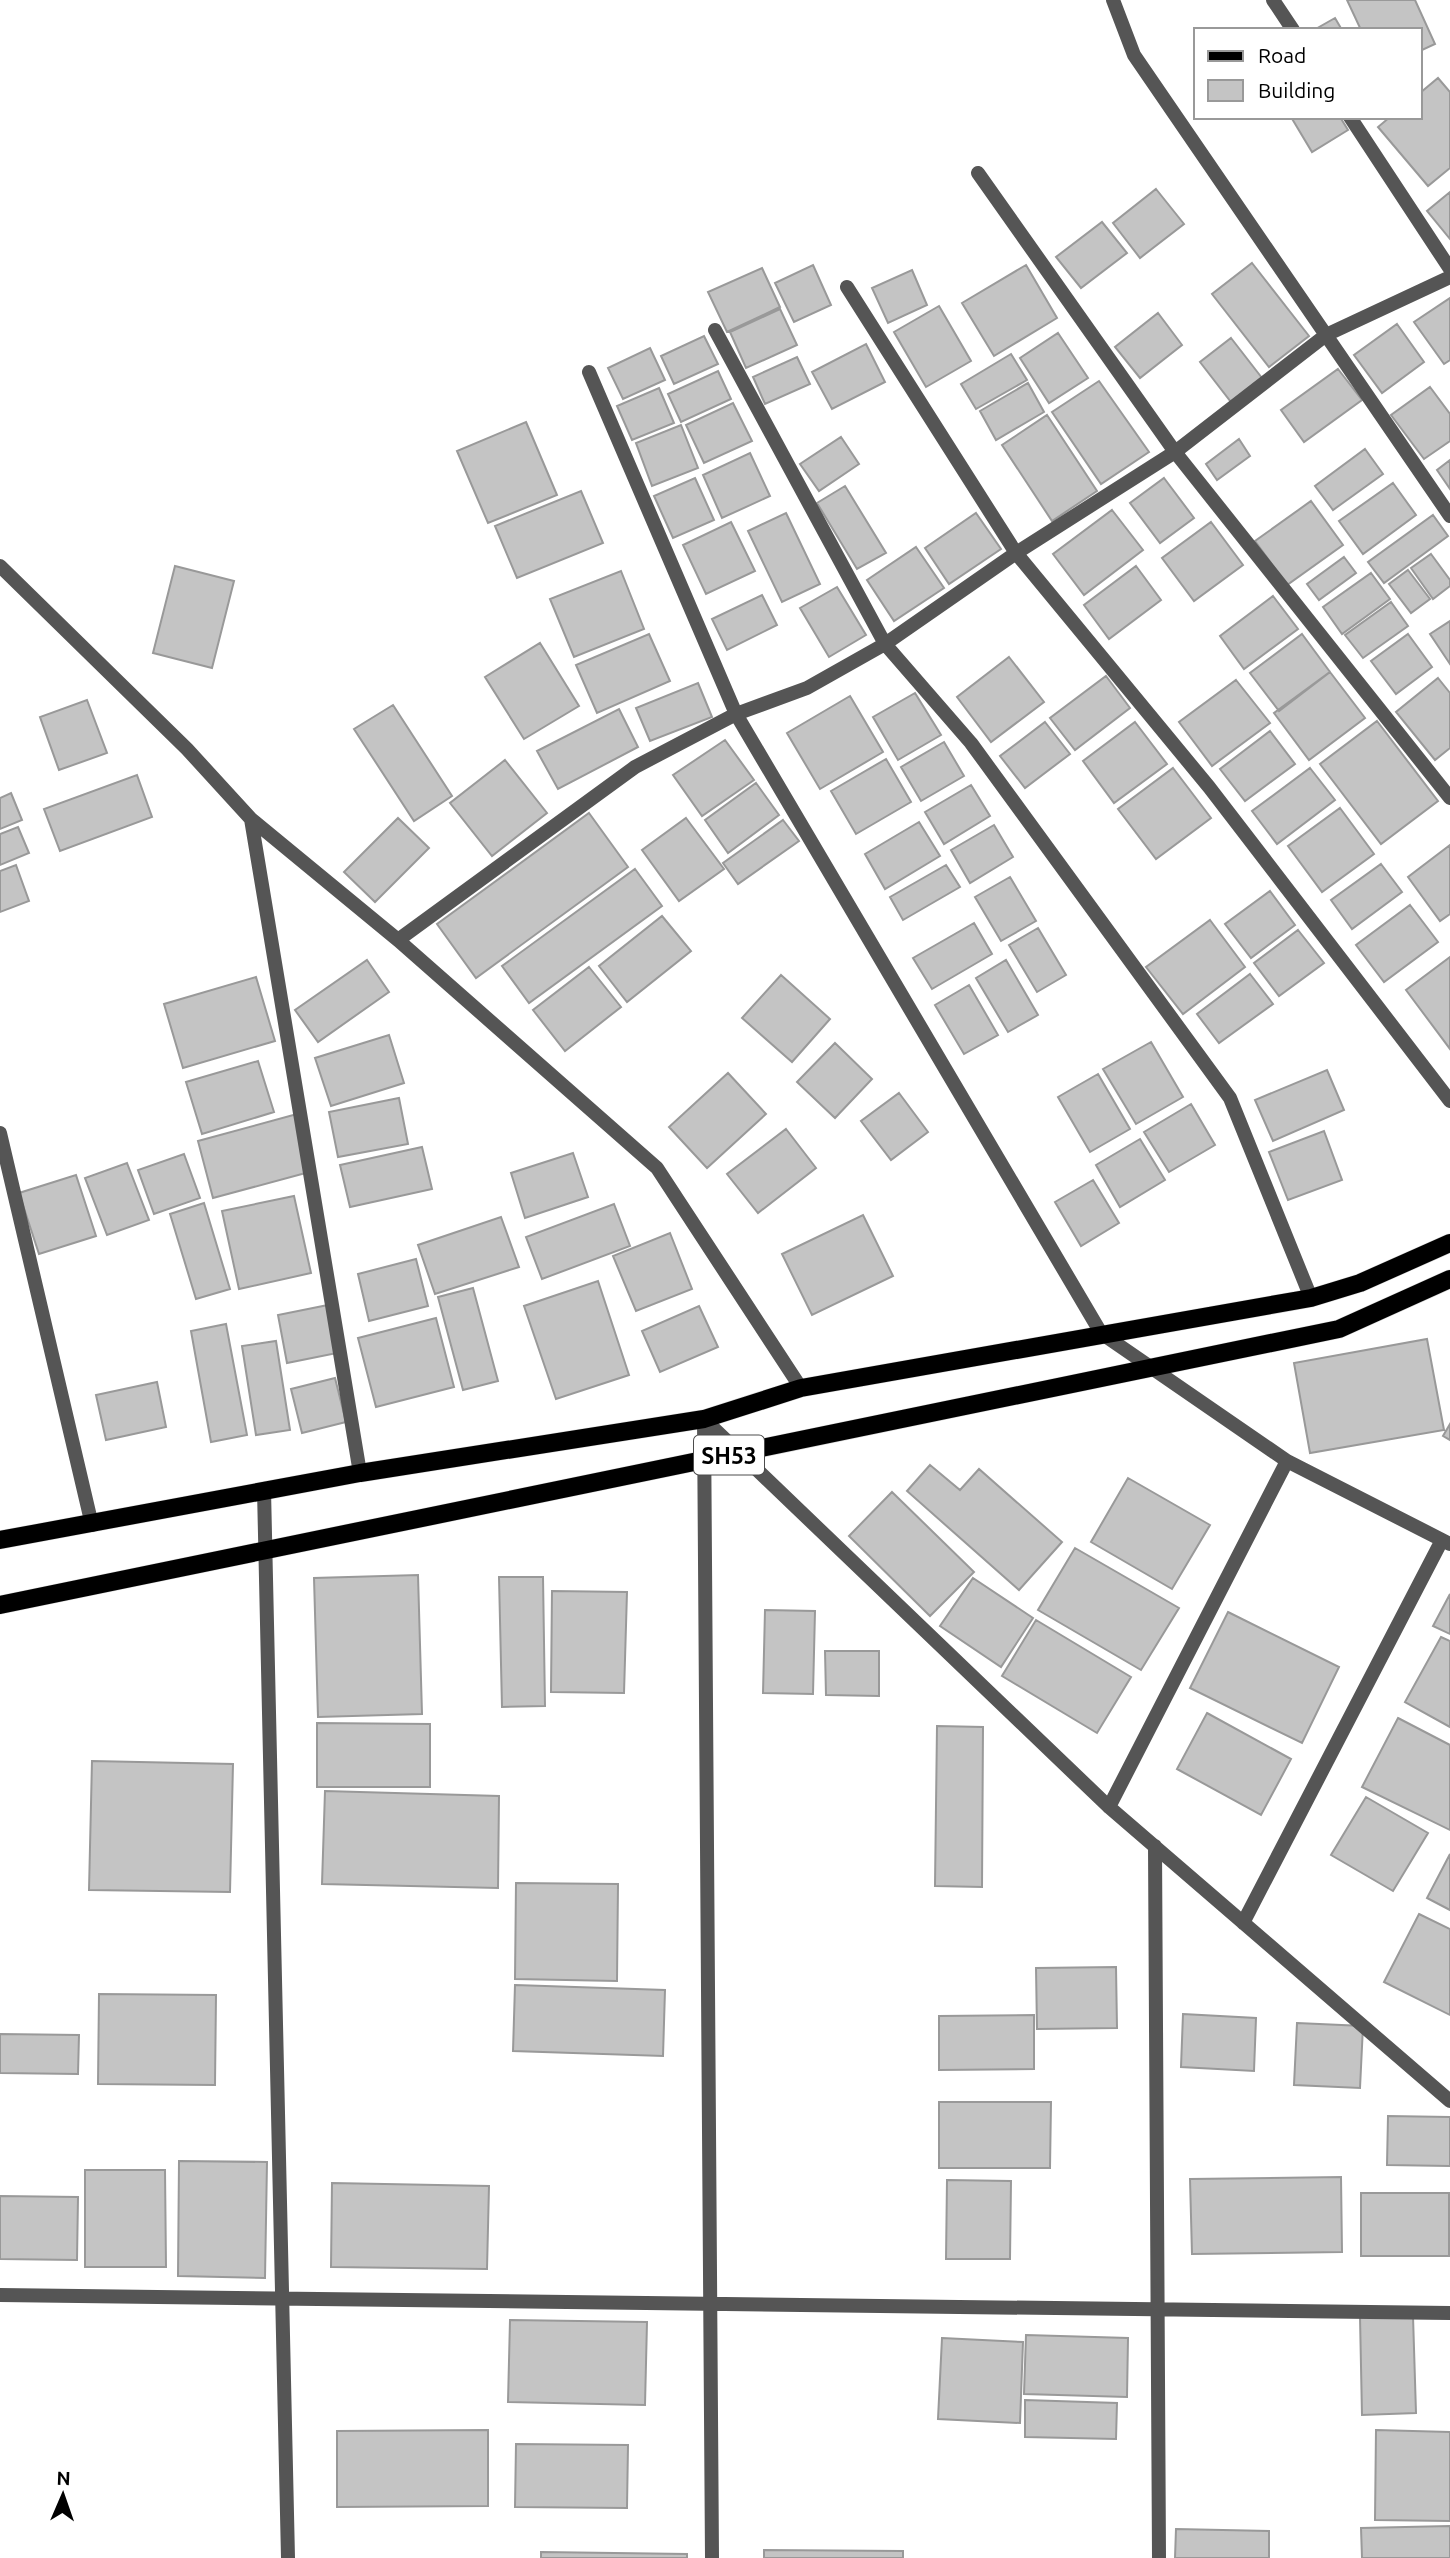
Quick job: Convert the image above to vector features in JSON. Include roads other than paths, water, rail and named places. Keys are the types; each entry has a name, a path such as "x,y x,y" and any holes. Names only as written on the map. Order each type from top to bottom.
{"main road":[{"name":"SH53","path":"0,1540 360,1473 704,1419 801,1388 1311,1298 1360,1283 1450,1243"},
{"name":"SH53","path":"0,1605 1339,1329 1450,1279"}],"street":[{"path":"1113,0 1134,55 1450,516"},
{"path":"1273,0 1292,28"},
{"path":"1351,119 1450,269"},
{"path":"978,173 1175,452 1450,798"},
{"path":"398,940 635,767 736,714 807,688 886,644 1016,553 1175,452 1326,335 1450,277"},
{"path":"847,287 1016,553 1209,787 1450,1101"},
{"path":"715,330 886,644 971,743 1230,1098 1311,1298"},
{"path":"589,372 736,714 1101,1333 1287,1461 1446,1542 1243,1923"},
{"path":"0,566 187,749 251,819 398,940 657,1168 801,1388"},
{"path":"251,819 360,1473"},
{"path":"0,1133 92,1525"},
{"path":"704,1419 1109,1807 1450,2101"},
{"path":"704,1419 712,2558"},
{"path":"1109,1807 1287,1461"},
{"path":"264,1490 285,2298 288,2558"},
{"path":"1155,1846 1159,2558"},
{"path":"0,2295 1450,2313"}]}
